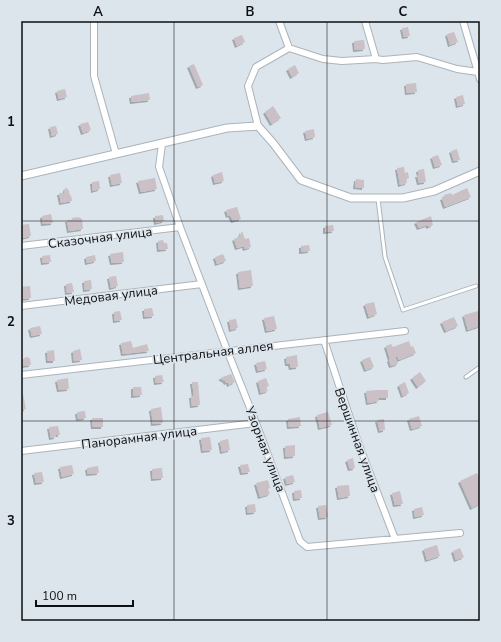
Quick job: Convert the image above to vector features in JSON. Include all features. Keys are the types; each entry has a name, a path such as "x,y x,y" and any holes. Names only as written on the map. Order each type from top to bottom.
{"street":[{"path":"94,21 94,76 116,154"},
{"path":"279,21 288,48"},
{"path":"365,21 376,59"},
{"path":"463,21 480,79"},
{"path":"478,72 458,69 417,57 383,60 323,60 288,48 256,67 248,86 258,126 301,180 351,198 403,198 434,191 480,171"},
{"path":"21,176 227,128 258,126"},
{"name":"Узорная улица","path":"162,144 159,167 180,227 256,422 300,541 307,547 395,539"},
{"name":"Сказочная улица","path":"21,246 180,227"},
{"name":"Медовая улица","path":"21,306 202,284"},
{"name":"Центральная аллея","path":"21,375 227,350 405,331"},
{"name":"Вершинная улица","path":"324,340 359,445 395,539"},
{"name":"Панорамная улица","path":"21,451 256,422"},
{"path":"395,539 460,533"}],"lane":[{"path":"378,198 385,257 403,310 476,286"},
{"path":"466,377 480,367"}],"building":[{"path":"408,27 410,36 404,37 402,28"},
{"path":"454,32 458,42 450,45 447,34"},
{"path":"242,35 245,42 237,46 234,38"},
{"path":"364,40 365,49 355,50 354,41"},
{"path":"194,64 203,85 198,87 189,66"},
{"path":"295,65 299,73 292,77 288,69"},
{"path":"416,83 417,92 407,93 406,84"},
{"path":"65,89 67,97 59,99 57,91"},
{"path":"149,93 150,100 132,102 131,96"},
{"path":"463,95 465,104 458,106 456,97"},
{"path":"273,106 281,118 272,124 265,112"},
{"path":"88,122 91,130 83,133 80,124"},
{"path":"56,126 58,134 52,136 50,127"},
{"path":"314,129 315,137 307,139 305,131"},
{"path":"457,149 460,160 454,161 451,151"},
{"path":"438,155 442,165 435,167 432,157"},
{"path":"404,167 405,173 408,172 409,178 406,179 407,183 400,185 397,168"},
{"path":"424,169 426,182 419,183 417,175 419,175 418,170"},
{"path":"222,172 224,181 215,183 213,175"},
{"path":"120,173 122,183 112,185 110,175"},
{"path":"155,178 157,189 141,192 138,181"},
{"path":"356,179 364,180 364,188 355,187"},
{"path":"99,181 100,189 93,191 92,182"},
{"path":"66,187 70,196 71,195 72,201 61,203 59,193 64,193"},
{"path":"467,188 471,197 445,207 442,198 445,197 444,195 451,193 452,195"},
{"path":"237,207 241,219 233,221 230,215 228,216 226,210"},
{"path":"51,214 53,223 43,224 42,216"},
{"path":"163,215 164,221 156,223 155,216"},
{"path":"431,216 433,225 419,228 416,222"},
{"path":"78,217 82,219 83,229 69,231 67,220 72,220 72,218"},
{"path":"29,224 31,236 23,238 21,225"},
{"path":"333,225 334,231 325,232 325,226"},
{"path":"242,231 245,239 249,238 251,247 245,249 244,246 237,248 234,239 239,237"},
{"path":"163,240 164,243 167,243 168,249 159,250 158,241"},
{"path":"309,245 310,251 301,252 301,246"},
{"path":"123,252 124,262 112,263 110,254"},
{"path":"223,254 226,261 217,264 215,257"},
{"path":"50,255 51,262 43,263 42,256"},
{"path":"95,255 96,261 87,263 86,257"},
{"path":"251,270 253,286 240,288 238,272"},
{"path":"116,276 118,286 111,288 109,277"},
{"path":"91,280 92,289 85,290 84,281"},
{"path":"72,283 74,292 67,293 66,284"},
{"path":"30,286 31,298 21,299 21,287"},
{"path":"374,302 377,314 369,317 365,304"},
{"path":"152,308 154,316 145,317 144,309"},
{"path":"120,311 122,320 115,321 114,312"},
{"path":"478,311 480,316 480,326 468,330 464,315"},
{"path":"274,316 277,329 267,331 264,318"},
{"path":"454,317 458,326 446,331 442,322"},
{"path":"236,319 238,328 231,330 229,320"},
{"path":"40,326 42,334 32,336 30,328"},
{"path":"131,341 133,348 147,344 149,351 123,354 121,343"},
{"path":"409,341 411,347 413,346 416,353 399,360 397,356 395,357 398,364 391,366 386,346 391,344 393,347"},
{"path":"80,349 82,360 74,361 73,351"},
{"path":"54,350 55,361 48,361 47,351"},
{"path":"297,355 298,367 291,368 290,364 287,364 286,357"},
{"path":"26,357 30,358 31,365 22,366 22,360"},
{"path":"370,357 374,367 366,370 362,360"},
{"path":"265,361 267,369 258,371 256,363"},
{"path":"420,372 426,381 418,387 412,378"},
{"path":"231,374 235,382 229,385 228,382 226,383 220,378"},
{"path":"162,375 164,382 156,383 155,376"},
{"path":"68,378 69,389 59,390 57,380"},
{"path":"266,378 269,386 266,387 268,391 261,393 258,381"},
{"path":"192,382 198,382 200,405 192,406 191,396 194,396"},
{"path":"405,382 409,393 403,396 399,385"},
{"path":"133,387 141,387 142,395 133,396"},
{"path":"388,390 388,398 378,398 379,401 368,403 366,391"},
{"path":"21,394 23,394 26,409 21,410"},
{"path":"161,407 163,423 153,424 151,409"},
{"path":"85,411 86,418 78,419 77,412"},
{"path":"328,412 332,425 320,428 317,415"},
{"path":"419,416 422,426 412,429 409,419"},
{"path":"300,417 301,426 289,427 288,419"},
{"path":"92,418 103,418 103,427 93,427"},
{"path":"384,419 385,430 380,431 377,420"},
{"path":"58,426 60,435 56,435 56,437 51,438 49,427"},
{"path":"210,437 212,450 203,451 201,438"},
{"path":"228,439 230,450 222,452 220,441"},
{"path":"295,445 295,456 286,457 285,446"},
{"path":"353,458 355,468 350,469 347,460"},
{"path":"248,464 250,472 242,473 240,465"},
{"path":"72,465 74,474 62,477 60,467"},
{"path":"98,466 99,473 88,474 87,468"},
{"path":"162,468 163,478 153,479 152,469"},
{"path":"42,472 44,482 36,483 34,473"},
{"path":"477,473 480,480 480,504 472,508 460,481"},
{"path":"293,475 295,482 287,484 285,477"},
{"path":"268,480 270,488 268,489 270,494 260,497 256,483"},
{"path":"349,485 350,496 339,498 337,486"},
{"path":"301,490 302,498 295,499 294,491"},
{"path":"400,491 403,504 395,505 392,493"},
{"path":"255,504 256,512 248,513 247,505"},
{"path":"326,505 328,517 320,518 318,506"},
{"path":"422,507 424,515 415,517 414,509"},
{"path":"437,545 440,556 427,560 424,549"},
{"path":"460,548 464,557 456,560 453,551"}]}
